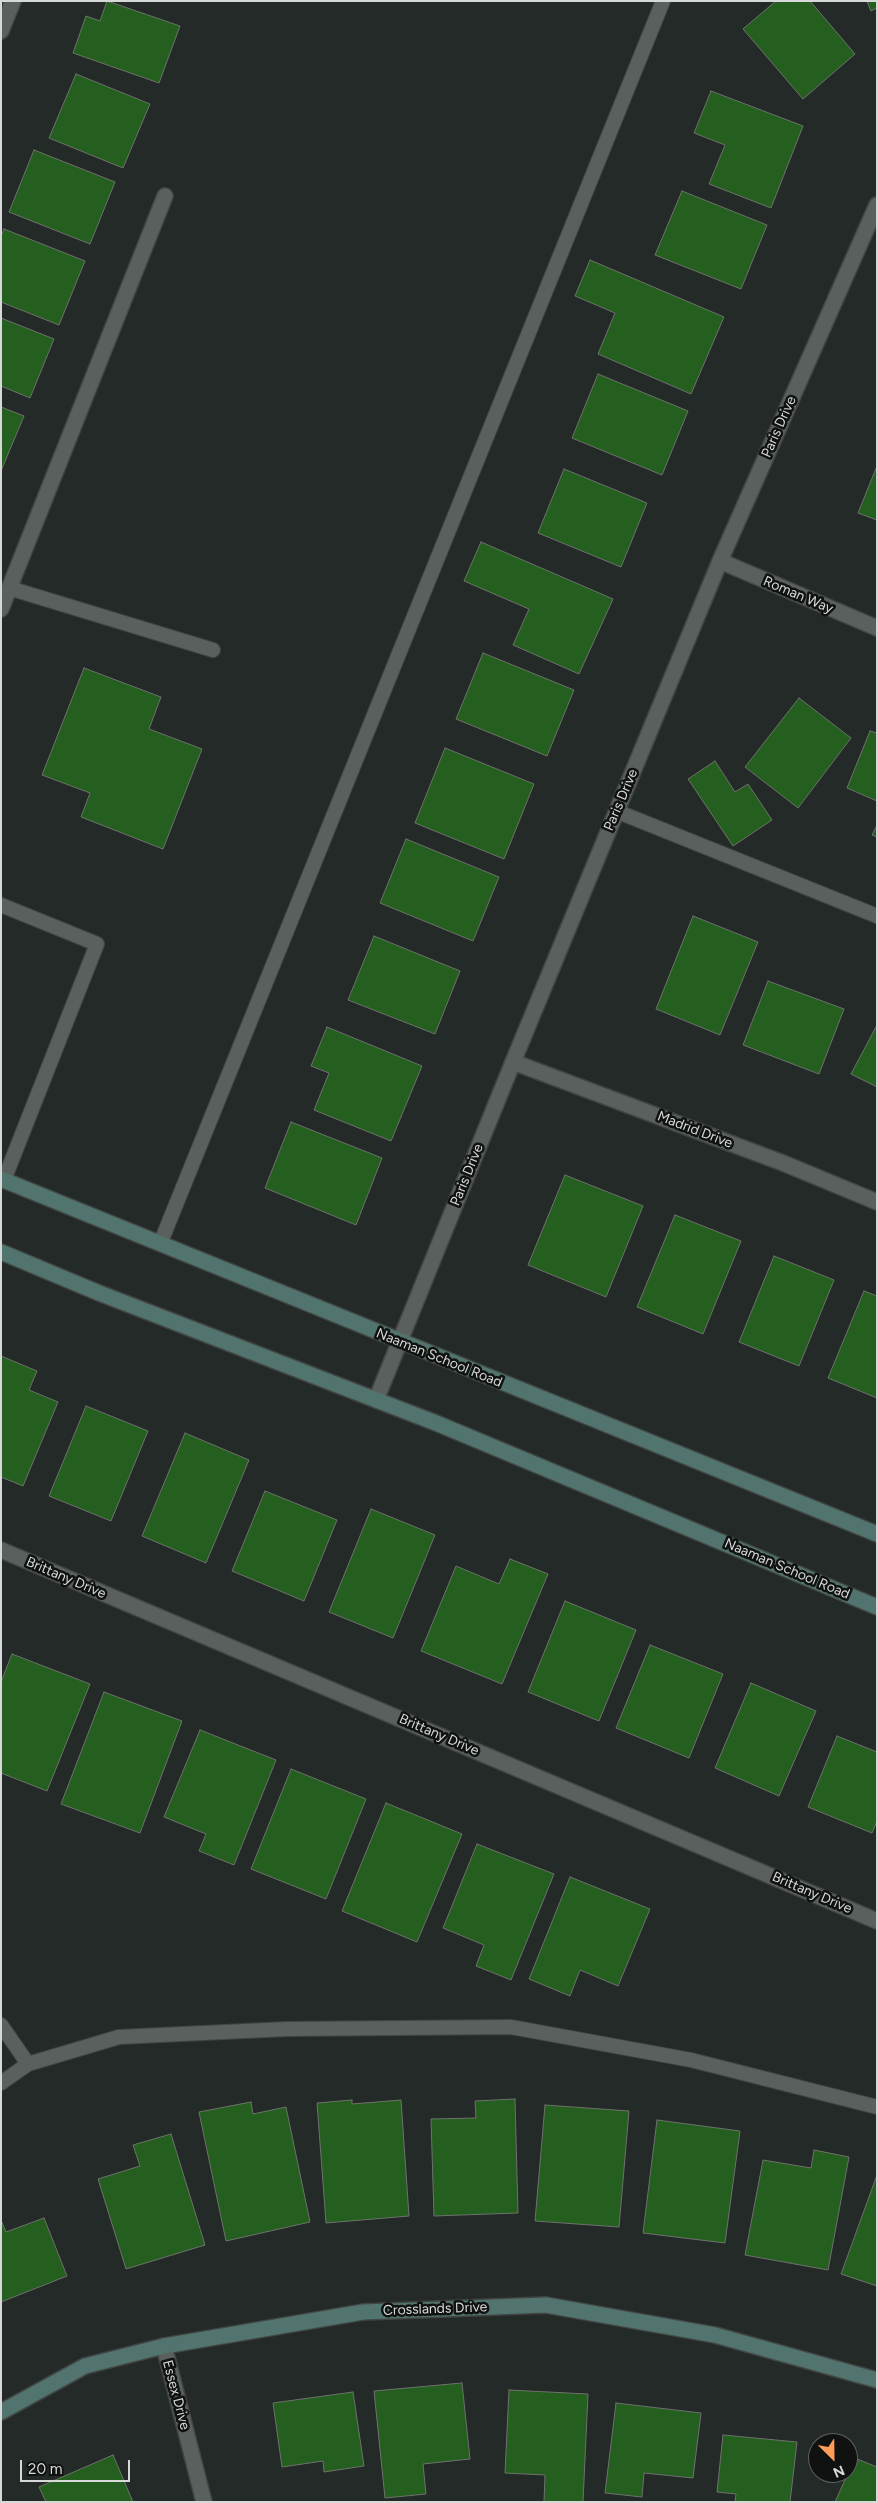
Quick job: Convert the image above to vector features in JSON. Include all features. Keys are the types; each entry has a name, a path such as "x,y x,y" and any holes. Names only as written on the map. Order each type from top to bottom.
{"main road":[{"name":"Naaman School Road","path":"3,1180 877,1534"},
{"name":"Naaman School Road","path":"1,1252 99,1293 376,1400 877,1607"},
{"name":"Crosslands Drive","path":"1,2412 85,2366 164,2346 363,2312 546,2305 715,2335 877,2380"}],"street":[{"path":"1,31 12,1"},
{"path":"1,609 165,196"},
{"name":"Paris Drive","path":"376,1400 720,561 877,205"},
{"name":"Roman Way","path":"720,561 877,628"},
{"name":"Madrid Drive","path":"513,1062 783,1163 877,1202"},
{"name":"Brittany Drive","path":"1,1550 877,1921"},
{"name":"Essex Drive","path":"164,2346 204,2502"}],"lane":[{"path":"160,1244 663,1"},
{"path":"10,588 213,650"},
{"path":"616,811 877,916"},
{"path":"1,905 97,944 3,1180"},
{"path":"1,2025 28,2064"},
{"path":"1,2083 28,2064 119,2037 287,2029 511,2027 692,2060 877,2108"}],"building":[{"path":"107,1 180,26 159,83 73,53 86,16 100,21"},
{"path":"776,1 810,1 855,54 803,99 743,29"},
{"path":"867,1 877,1 877,8 871,11"},
{"path":"76,74 150,104 123,168 49,138"},
{"path":"711,91 803,126 771,208 709,184 725,145 694,133"},
{"path":"34,150 115,182 90,244 9,212"},
{"path":"682,191 767,225 741,289 655,255"},
{"path":"4,229 85,261 59,325 1,302 1,236"},
{"path":"590,260 724,317 691,394 598,354 615,313 575,296"},
{"path":"1,318 54,339 30,398 1,386"},
{"path":"598,374 688,411 662,475 572,438"},
{"path":"1,407 24,416 1,471"},
{"path":"877,466 877,520 858,513"},
{"path":"564,469 647,503 621,567 538,533"},
{"path":"481,542 613,599 579,674 513,645 529,609 464,581"},
{"path":"483,653 574,690 547,756 456,719"},
{"path":"84,668 161,697 149,729 202,749 163,849 81,817 90,793 42,775"},
{"path":"799,698 851,738 798,808 745,767"},
{"path":"870,731 877,733 877,801 847,788"},
{"path":"445,748 534,784 504,859 415,823"},
{"path":"715,761 735,792 748,784 772,820 733,846 688,779"},
{"path":"877,825 877,837 872,835"},
{"path":"406,839 499,877 473,941 380,903"},
{"path":"693,916 758,942 720,1035 656,1009"},
{"path":"374,936 460,971 435,1034 348,1000"},
{"path":"768,981 844,1009 819,1074 743,1045"},
{"path":"877,1025 877,1087 851,1074"},
{"path":"327,1027 422,1066 391,1141 314,1110 329,1073 311,1066"},
{"path":"291,1122 382,1158 356,1225 265,1188"},
{"path":"565,1175 643,1206 606,1297 528,1265"},
{"path":"675,1215 741,1241 703,1334 637,1307"},
{"path":"774,1256 834,1280 799,1366 739,1342"},
{"path":"864,1291 877,1296 877,1398 828,1378"},
{"path":"1,1356 37,1371 29,1390 58,1402 23,1486 1,1477"},
{"path":"86,1406 148,1431 111,1521 49,1496"},
{"path":"185,1433 249,1460 206,1563 142,1536"},
{"path":"265,1491 337,1520 304,1601 232,1571"},
{"path":"371,1509 435,1535 393,1638 329,1612"},
{"path":"510,1559 548,1574 502,1684 421,1651 456,1566 499,1584"},
{"path":"565,1601 636,1630 599,1721 528,1692"},
{"path":"650,1645 723,1674 689,1758 616,1728"},
{"path":"12,1654 90,1684 47,1791 1,1773 1,1682"},
{"path":"751,1683 816,1711 779,1796 715,1768"},
{"path":"104,1692 182,1721 140,1833 61,1804"},
{"path":"200,1730 276,1760 234,1865 199,1851 206,1834 164,1817"},
{"path":"837,1736 877,1752 877,1821 872,1833 808,1807"},
{"path":"291,1769 366,1799 326,1899 251,1869"},
{"path":"386,1803 462,1834 417,1942 342,1911"},
{"path":"477,1844 554,1874 511,1980 476,1966 484,1945 443,1928"},
{"path":"570,1877 650,1909 618,1986 580,1970 570,1996 529,1979"},
{"path":"515,2099 518,2213 434,2216 431,2119 476,2118 475,2101"},
{"path":"352,2100 352,2104 401,2100 409,2216 326,2223 317,2103"},
{"path":"251,2102 253,2114 286,2107 310,2222 226,2241 199,2112"},
{"path":"545,2105 629,2111 619,2227 535,2221"},
{"path":"657,2120 740,2131 725,2243 643,2233"},
{"path":"171,2134 205,2245 126,2269 98,2179 140,2166 133,2145"},
{"path":"814,2150 849,2157 828,2270 745,2255 763,2160 811,2168"},
{"path":"877,2175 877,2286 841,2274"},
{"path":"44,2218 67,2276 1,2302 1,2220 6,2232"},
{"path":"462,2383 470,2459 423,2464 426,2494 385,2498 374,2391"},
{"path":"509,2390 588,2394 583,2502 544,2502 545,2475 505,2473"},
{"path":"353,2392 364,2466 324,2472 323,2461 282,2467 273,2403"},
{"path":"616,2403 701,2413 693,2478 644,2473 642,2497 605,2493"},
{"path":"723,2435 797,2442 790,2502 735,2502 736,2494 717,2492"},
{"path":"113,2455 133,2502 46,2502 39,2487"},
{"path":"858,2459 877,2467 877,2502 835,2502 844,2483 858,2483"}]}
